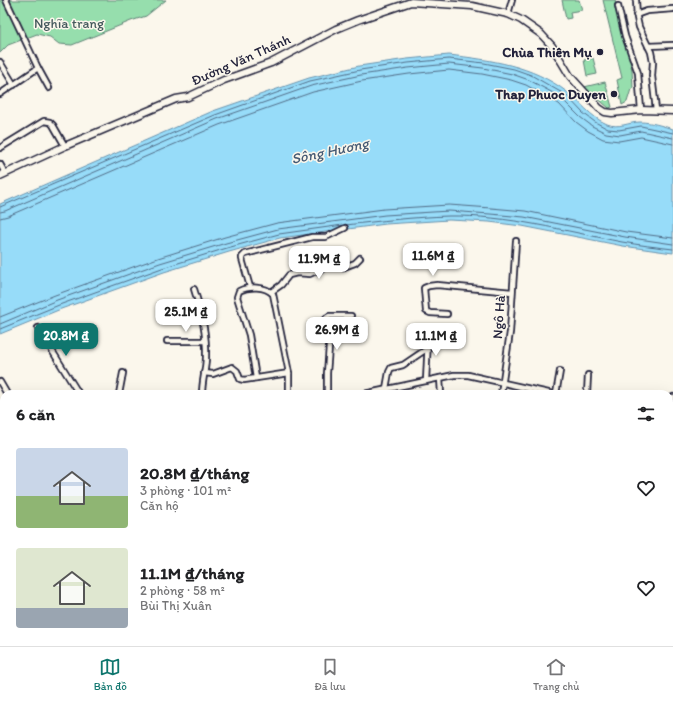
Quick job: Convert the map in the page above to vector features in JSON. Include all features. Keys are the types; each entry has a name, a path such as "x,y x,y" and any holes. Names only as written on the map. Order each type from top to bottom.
{"main road":[{"name":"Đường Văn Thánh","path":"3,174 176,99 188,97 227,79 271,63 336,29 411,1 472,6 508,14 531,26 552,46 568,73 599,108 605,112 612,113 641,110 673,111"}],"street":[{"path":"6,0 49,88"},
{"path":"508,14 512,0"},
{"path":"636,0 636,15 639,27 651,52 656,110"},
{"path":"618,6 625,36 638,73 641,110"},
{"path":"636,15 647,11 673,9"},
{"path":"648,46 673,45"},
{"path":"0,62 14,85"},
{"path":"0,94 38,68"},
{"path":"0,148 44,120 50,122 65,146"},
{"path":"0,164 3,174"},
{"path":"250,287 242,259 245,254 312,237 326,237 345,228"},
{"name":"Ngô Hà","path":"502,390 510,332 516,241"},
{"path":"271,292 281,285 290,275 297,273 310,274 325,267 344,267 355,263 360,258"},
{"path":"447,314 430,313 426,311 424,288 437,285 512,292"},
{"path":"256,378 248,335 237,297 239,291 250,287 262,288 271,292 274,299 289,373 289,390"},
{"path":"194,290 200,306 205,341 206,355 202,390"},
{"path":"327,390 329,347 326,318 330,316 351,316"},
{"path":"38,328 77,390"},
{"path":"426,381 429,339 452,341"},
{"path":"167,341 205,341"},
{"path":"385,390 388,372 391,368 403,365 428,348"},
{"path":"204,373 213,374 232,367 237,371 242,380 289,373"},
{"path":"557,390 560,371"},
{"path":"120,390 123,373"},
{"path":"392,390 454,375 468,375 535,390"},
{"path":"587,390 588,375"},
{"path":"440,378 441,390"}],"green space":[{"name":"Nghĩa trang","path":"0,0 166,0 146,16 72,45 59,44 50,37 37,34 8,45 0,53"},
{"path":"562,0 579,0 582,10 570,12 571,18 566,19"},
{"path":"603,0 615,0 632,70 633,88 631,89 627,102 622,105 617,80 622,78"},
{"path":"593,58 597,74 587,76 584,60"},
{"path":"605,82 612,107 609,108 584,87"}],"water":[{"name":"Sông Hương","path":"449,55 511,65 540,76 567,92 601,121 607,124 616,126 644,122 673,129 673,253 623,246 522,226 489,222 449,220 386,224 280,238 229,252 164,272 61,309 0,334 0,204 213,111 309,78 359,66"}],"place":[{"name":"Chùa Thiên Mụ","path":"600,52"},
{"name":"Thap Phuoc Duyen","path":"614,94"}]}
